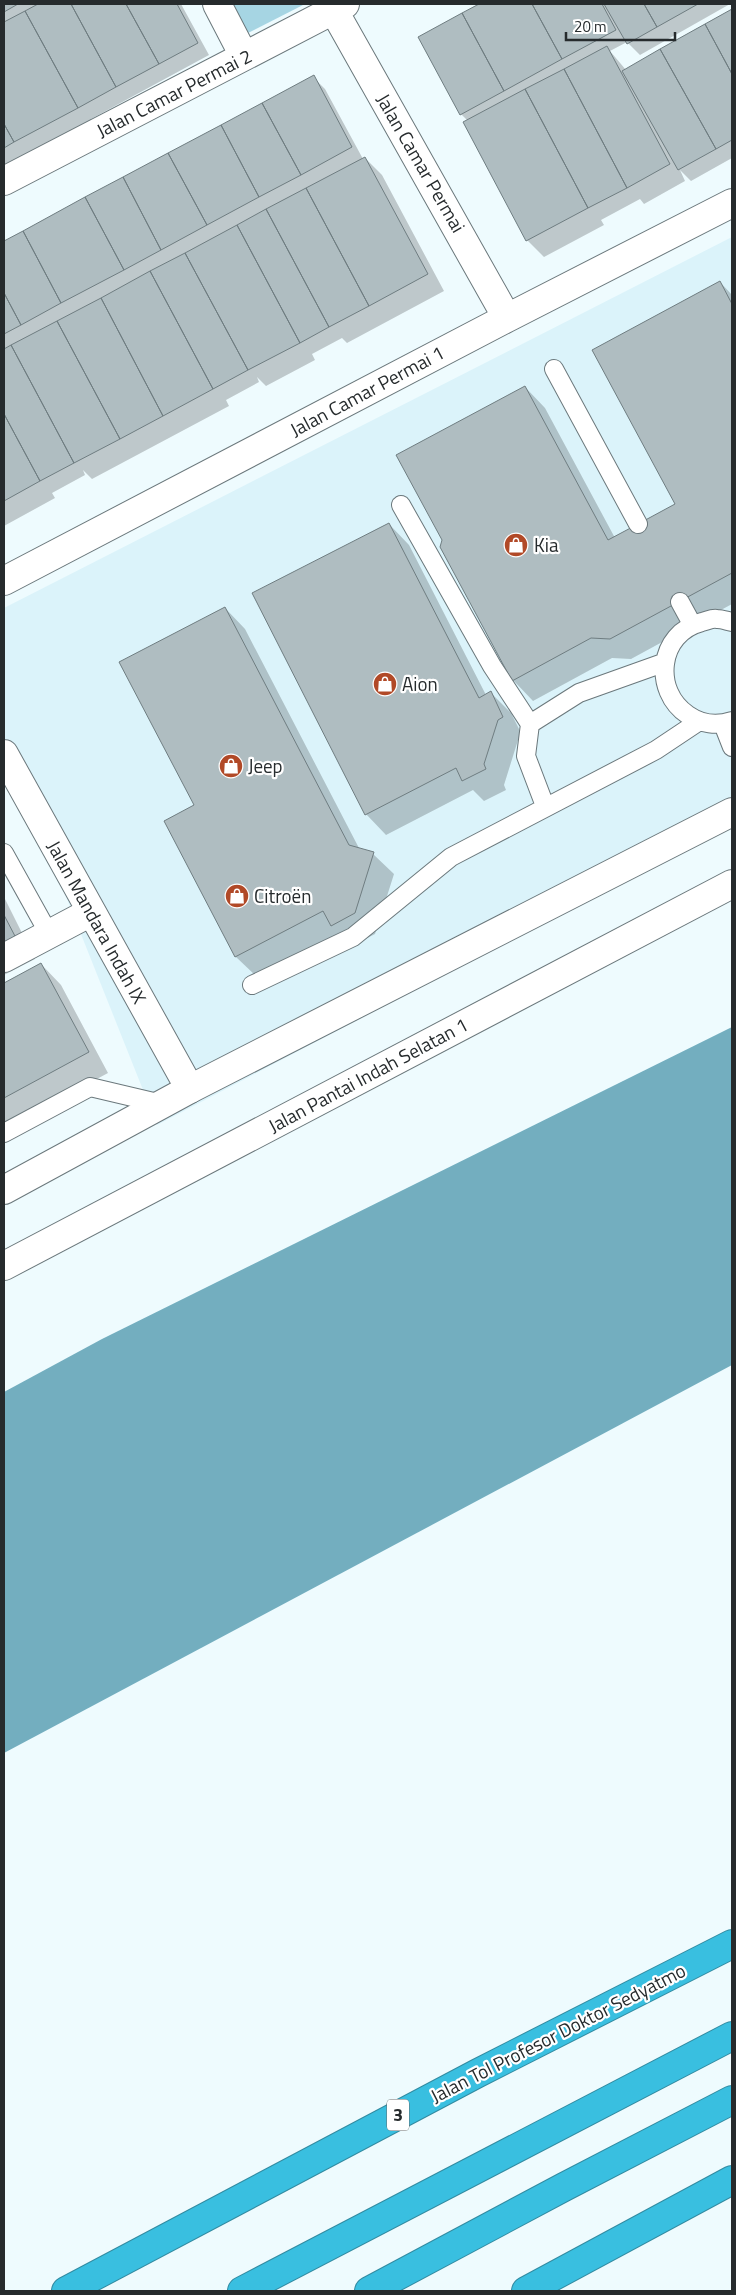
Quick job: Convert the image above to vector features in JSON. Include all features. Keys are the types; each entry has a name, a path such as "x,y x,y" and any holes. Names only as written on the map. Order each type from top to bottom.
{"highway":[{"name":"Jalan Tol Profesor Doktor Sedyatmo","path":"66,2291 478,2073 732,1944"},
{"path":"242,2291 732,2036"},
{"path":"369,2291 564,2186 732,2100"},
{"path":"526,2291 732,2180"}],"street":[{"path":"217,4 244,56"},
{"name":"Jalan Camar Permai 2","path":"4,181 339,7"},
{"name":"Jalan Camar Permai","path":"339,7 507,318"},
{"name":"Jalan Camar Permai 1","path":"4,582 507,318 732,203"},
{"name":"Jalan Mandara Indah IX","path":"4,754 190,1090"},
{"path":"4,1190 162,1104 732,812"},
{"name":"Jalan Pantai Indah Selatan 1","path":"4,1266 732,884"},
{"path":"4,958 91,912"}],"lane":[{"path":"554,369 638,524"},
{"path":"402,505 492,666 530,724 526,756 546,806"},
{"path":"680,602 692,624"},
{"path":"732,622 716,618 692,624 674,640 664,663 665,688 678,708 698,722 728,723 732,746"},
{"path":"530,724 579,692 664,663"},
{"path":"252,986 353,937 451,857 656,750 698,722"},
{"path":"4,853 49,934"},
{"path":"4,1132 90,1087 162,1104"}],"shaded area":[{"path":"222,4 305,4 240,37"},
{"path":"732,237 732,824 157,1125 4,741 4,608"},
{"path":"732,1027 732,1365 4,1753 4,1392 102,1339"}],"building":[{"path":"4,4 18,4 4,12"},
{"path":"38,4 71,4 116,87 78,108 25,11"},
{"path":"71,4 126,4 159,64 116,87"},
{"path":"126,4 177,4 198,43 159,64"},
{"path":"479,4 532,4 562,59 504,91 462,13"},
{"path":"532,4 602,4 616,30 562,59"},
{"path":"604,4 644,4 657,27 627,44"},
{"path":"644,4 698,4 657,27"},
{"path":"732,9 732,74 705,24"},
{"path":"25,11 78,108 14,142 4,124 4,22"},
{"path":"462,13 504,91 460,115 418,37"},
{"path":"705,24 732,74 732,140 716,149 660,49"},
{"path":"607,46 670,164 627,188 564,69"},
{"path":"660,49 716,149 678,170 622,71"},
{"path":"564,69 627,188 588,208 525,89"},
{"path":"314,75 352,147 301,175 262,103"},
{"path":"525,89 588,208 526,241 463,122"},
{"path":"262,103 301,175 259,197 221,125"},
{"path":"4,124 14,142 4,148"},
{"path":"221,125 259,197 207,225 168,153"},
{"path":"168,153 207,225 161,250 123,177"},
{"path":"365,157 428,274 369,306 306,188"},
{"path":"123,177 161,250 124,270 85,197"},
{"path":"306,188 369,306 329,327 266,209"},
{"path":"85,197 124,270 61,303 23,231"},
{"path":"266,209 329,327 300,343 237,225"},
{"path":"237,225 300,343 248,370 185,253"},
{"path":"23,231 61,303 21,325 4,293 4,241"},
{"path":"185,253 248,370 213,389 150,271"},
{"path":"150,271 213,389 163,416 101,298"},
{"path":"720,281 732,304 732,573 610,639 591,638 512,681 440,547 442,540 396,455 525,386 608,540 638,524 675,504 592,350"},
{"path":"4,293 21,325 4,334"},
{"path":"101,298 163,416 120,439 57,321"},
{"path":"57,321 120,439 74,463 11,345"},
{"path":"11,345 74,463 40,481 4,414 4,349"},
{"path":"4,414 40,481 4,501"},
{"path":"389,523 479,698 491,691 503,717 498,720 484,764 486,769 462,781 456,768 365,815 252,593"},
{"path":"225,607 349,845 374,852 355,913 331,926 323,911 235,957 164,821 194,805 119,662"},
{"path":"4,915 16,938 4,945"},
{"path":"41,963 89,1052 4,1098 4,983"}],"place":[{"name":"Kia","path":"516,545"},
{"name":"Aion","path":"385,684"},
{"name":"Jeep","path":"231,766"},
{"name":"Citroën","path":"237,896"}]}
